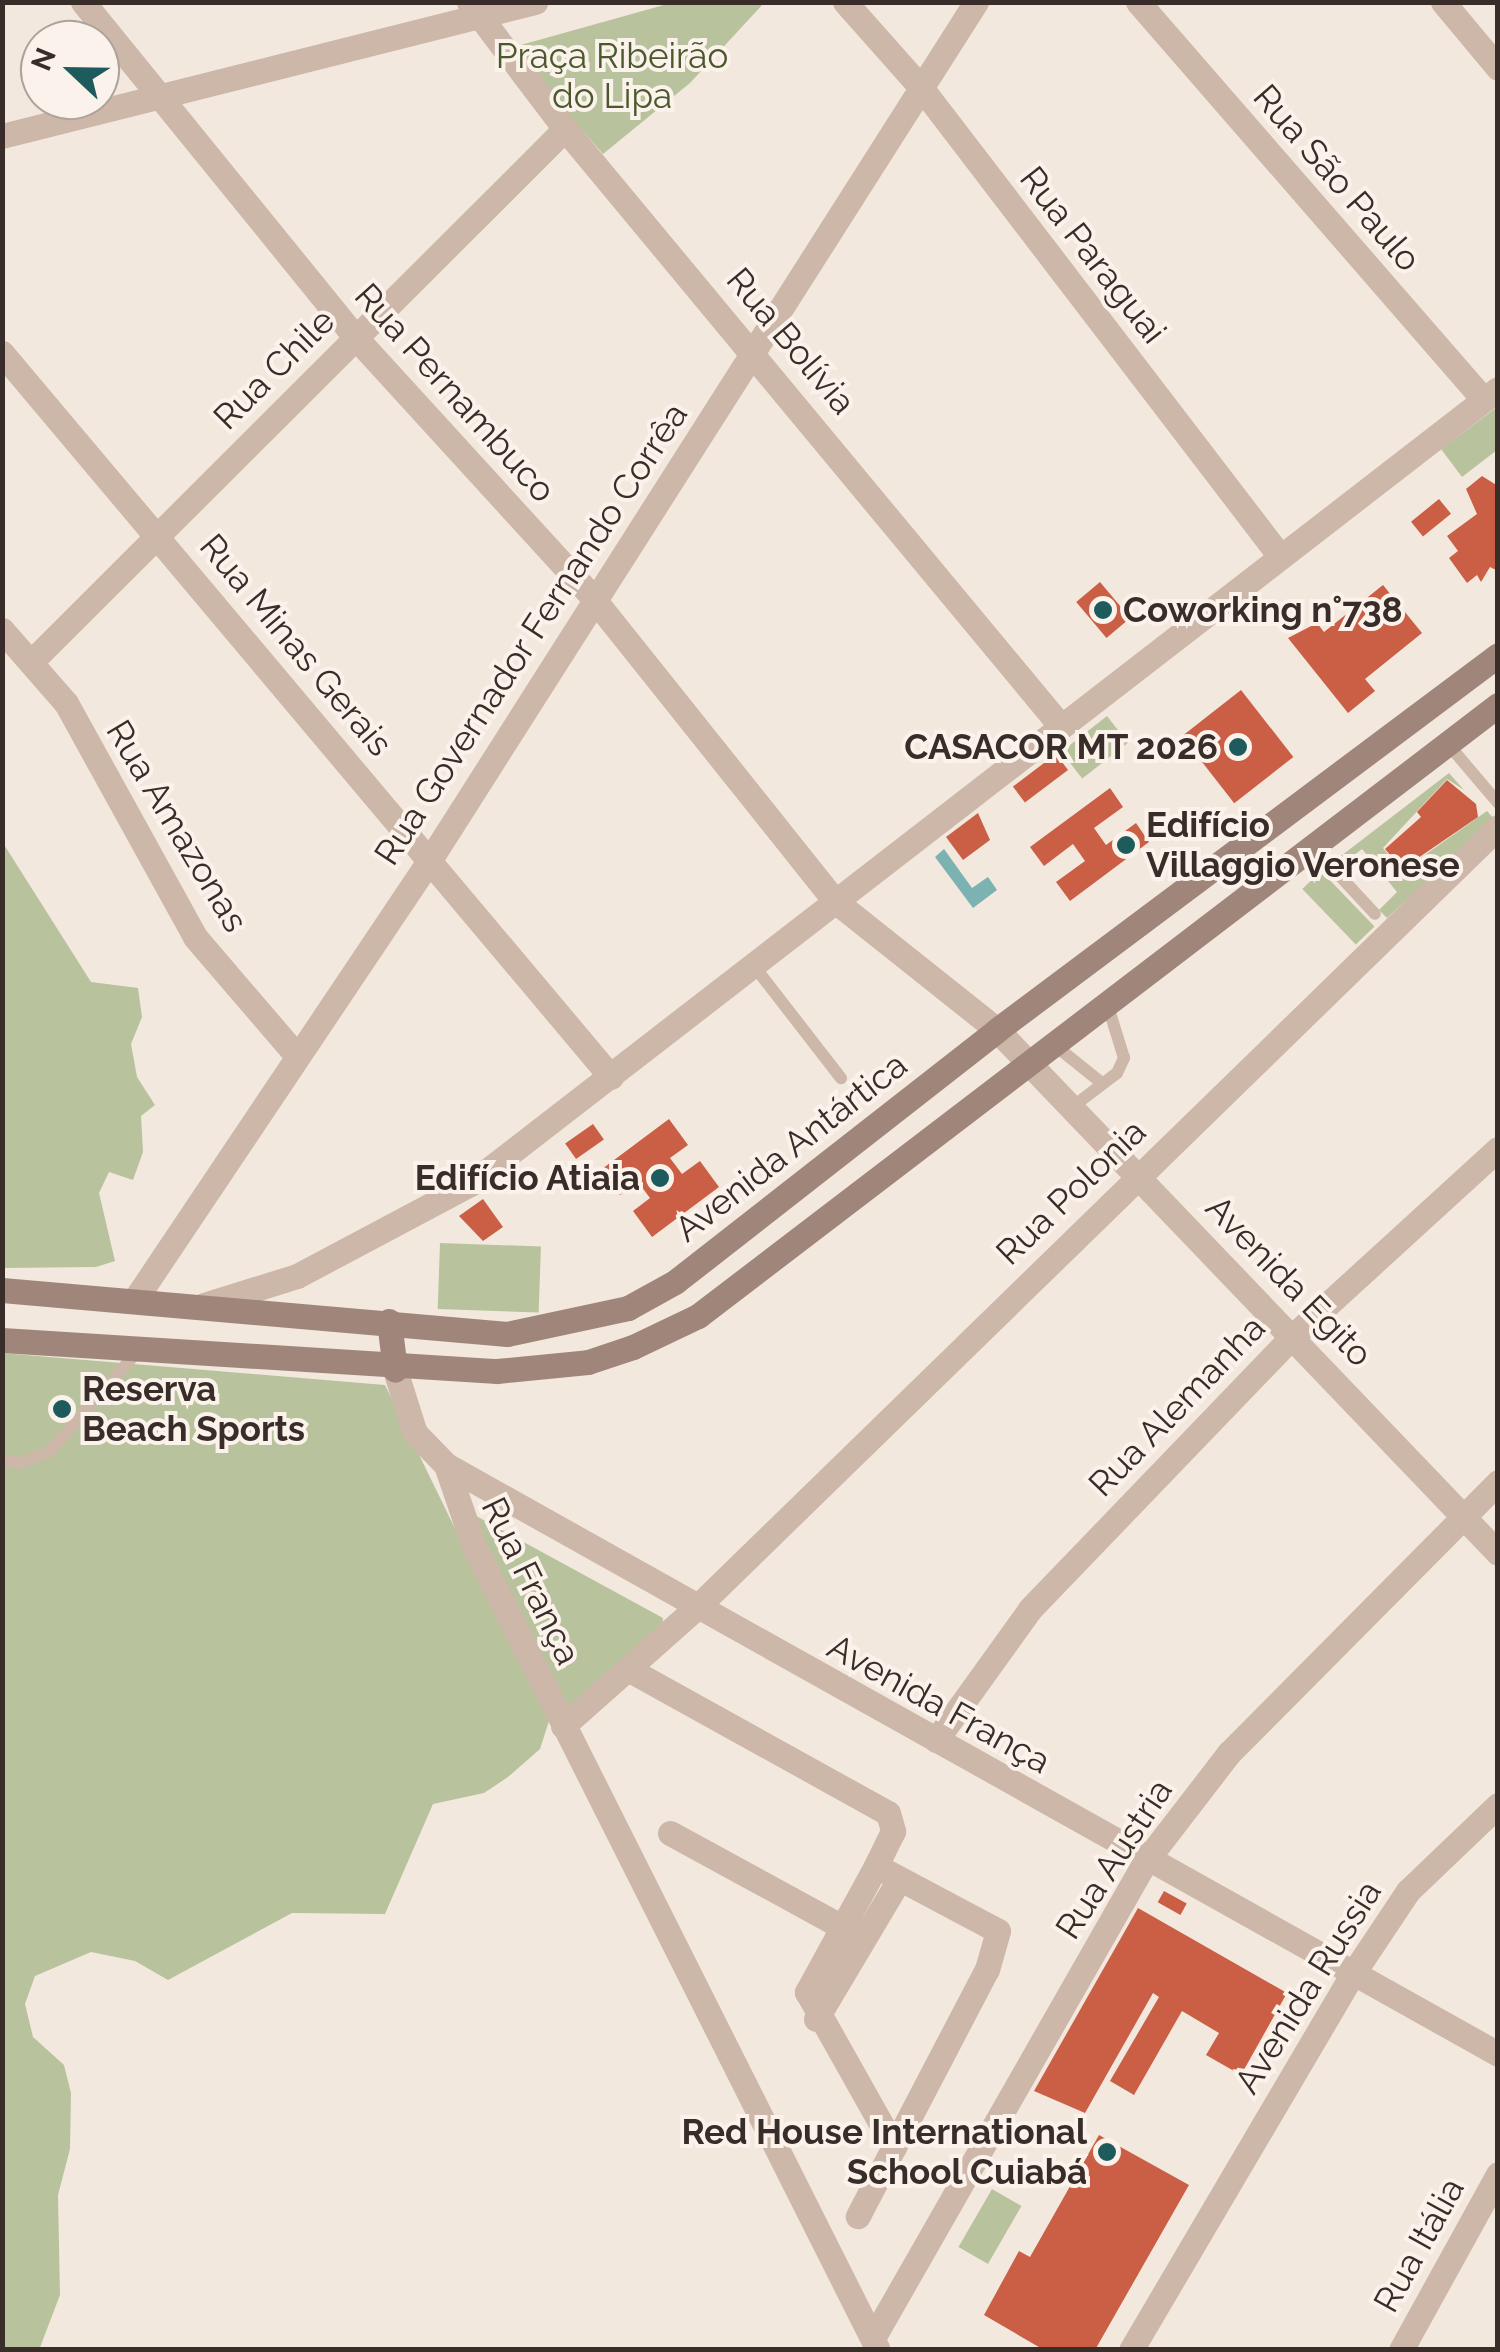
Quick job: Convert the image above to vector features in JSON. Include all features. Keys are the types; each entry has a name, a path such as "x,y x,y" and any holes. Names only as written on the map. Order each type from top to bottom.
{"main road":[{"name":"Avenida Antártica","path":"2,1290 136,1298 507,1334 628,1308 675,1282 997,1030 1498,656"},
{"path":"2,1340 395,1370 588,1362 698,1316 1498,705"},
{"path":"1368,755 1390,788"},
{"path":"390,1321 395,1370"}],"street":[{"name":"Rua Pernambuco","path":"83,2 356,338 593,598 835,901 997,1030 1026,1062"},
{"path":"2,136 475,9 535,2"},
{"name":"Rua Paraguai","path":"845,2 922,90 1280,555"},
{"name":"Rua Governador Fernando Corrêa","path":"136,1298 431,858 976,2"},
{"name":"Rua São Paulo","path":"1138,2 1490,395"},
{"path":"1443,2 1498,68"},
{"name":"Rua Bolívia","path":"475,9 565,129 755,351 1059,724"},
{"name":"Rua Chile","path":"33,660 565,129"},
{"name":"Rua Minas Gerais","path":"2,352 431,858 611,1077"},
{"path":"204,1305 297,1276 414,1217 611,1077 1059,724 1490,395"},
{"name":"Rua Amazonas","path":"2,630 33,660 66,703 195,937 297,1056"},
{"name":"Rua Polonia","path":"695,1609 1498,827"},
{"name":"Avenida Egito","path":"1026,1062 1464,1512 1498,1552"},
{"name":"Rua Alemanha","path":"936,1740 1030,1610 1293,1336 1498,1148"},
{"name":"Avenida França","path":"395,1370 415,1433 446,1464 1145,1862 1354,1972 1498,2054"},
{"name":"Rua França","path":"446,1464 454,1503 875,2344"},
{"name":"Rua Austria","path":"875,2344 1145,1862 1228,1753 1498,1482"},
{"path":"563,1726 695,1609"},
{"path":"628,1669 888,1814 893,1831 839,1925 807,1992 816,2019 894,2148"},
{"name":"Avenida Russia","path":"1131,2350 1354,1972 1408,1891 1498,1806"},
{"path":"670,1832 839,1925"},
{"path":"858,2216 998,1945 998,1931 876,1866"},
{"path":"816,2019 899,1880"},
{"name":"Rua Itália","path":"1401,2350 1498,2174"}],"lane":[{"path":"1448,744 1498,803"},
{"path":"1313,847 1375,914"},
{"path":"754,966 842,1078"},
{"path":"1072,1108 1103,1084 1124,1058 1107,1002"},
{"path":"1052,1042 1103,1084"},
{"path":"2,1460 20,1463 50,1452 137,1352"}],"green space":[{"name":"Praça Ribeirão do Lipa","path":"671,3 764,3 690,83 603,154 510,48"},
{"path":"1497,407 1497,450 1462,477 1441,449"},
{"path":"1107,716 1128,743 1082,779 1061,752"},
{"path":"1449,773 1464,790 1447,779 1383,848 1402,871 1487,811 1494,819 1387,918 1379,910 1397,892 1362,849 1342,865 1337,859"},
{"path":"3,843 91,982 138,988 142,1017 131,1044 137,1077 155,1105 141,1116 143,1152 133,1180 109,1172 99,1193 115,1261 96,1267 3,1268"},
{"path":"1321,871 1374,926 1356,944 1302,889"},
{"path":"440,1243 541,1247 539,1312 438,1309"},
{"path":"2,1353 385,1385 549,1721 540,1749 508,1777 484,1793 433,1804 385,1914 292,1913 168,1980 135,1961 91,1952 35,1976 25,2004 33,2037 64,2065 71,2093 70,2149 58,2195 60,2295 39,2350 2,2349"},
{"path":"467,1511 663,1618 662,1630 568,1709"},
{"path":"992,2189 1021,2206 988,2264 958,2247"}],"water":[{"path":"944,849 972,888 988,877 997,890 973,908 935,857"}],"building":[{"path":"1482,476 1498,486 1498,571 1490,567 1481,582 1477,575 1467,583 1449,558 1458,551 1447,536 1477,514 1466,489"},
{"path":"1439,499 1451,514 1423,536 1411,522"},
{"name":"Coworking n°738","path":"1100,582 1130,618 1106,638 1076,602"},
{"path":"1383,585 1422,633 1365,679 1375,691 1348,713 1288,638 1317,623 1324,632"},
{"name":"CASACOR MT 2026","path":"1241,690 1293,757 1234,803 1182,736"},
{"path":"1056,754 1068,770 1025,802 1013,786"},
{"path":"1447,780 1476,804 1478,817 1402,869 1385,849 1421,817 1417,812"},
{"name":"Edifício Villaggio Veronese","path":"1110,788 1123,807 1094,828 1106,845 1136,823 1149,842 1070,901 1056,882 1085,861 1073,844 1044,866 1030,847"},
{"path":"978,813 990,840 963,860 946,837"},
{"name":"Edifício Atiaia","path":"669,1119 688,1145 670,1158 682,1174 700,1161 719,1187 652,1237 633,1211 650,1198 638,1182 620,1195 602,1169"},
{"path":"593,1124 604,1140 576,1159 565,1144"},
{"path":"483,1199 503,1227 483,1241 459,1216"},
{"path":"1164,1891 1187,1904 1180,1915 1158,1902"},
{"path":"1138,1908 1287,1993 1241,2075 1206,2055 1219,2033 1182,2011 1134,2095 1110,2081 1159,1997 1153,1993 1085,2113 1034,2091"},
{"path":"1099,2135 1189,2185 1095,2350 1044,2350 984,2315 1019,2251 1030,2257"}],"place":[{"name":"Coworking n°738","path":"1103,610"},
{"name":"CASACOR MT 2026","path":"1238,747"},
{"name":"Edifício Villaggio Veronese","path":"1126,845"},
{"name":"Edifício Atiaia","path":"660,1178"},
{"name":"Reserva Beach Sports","path":"62,1409"},
{"name":"Red House International School Cuiabá","path":"1107,2152"}]}
